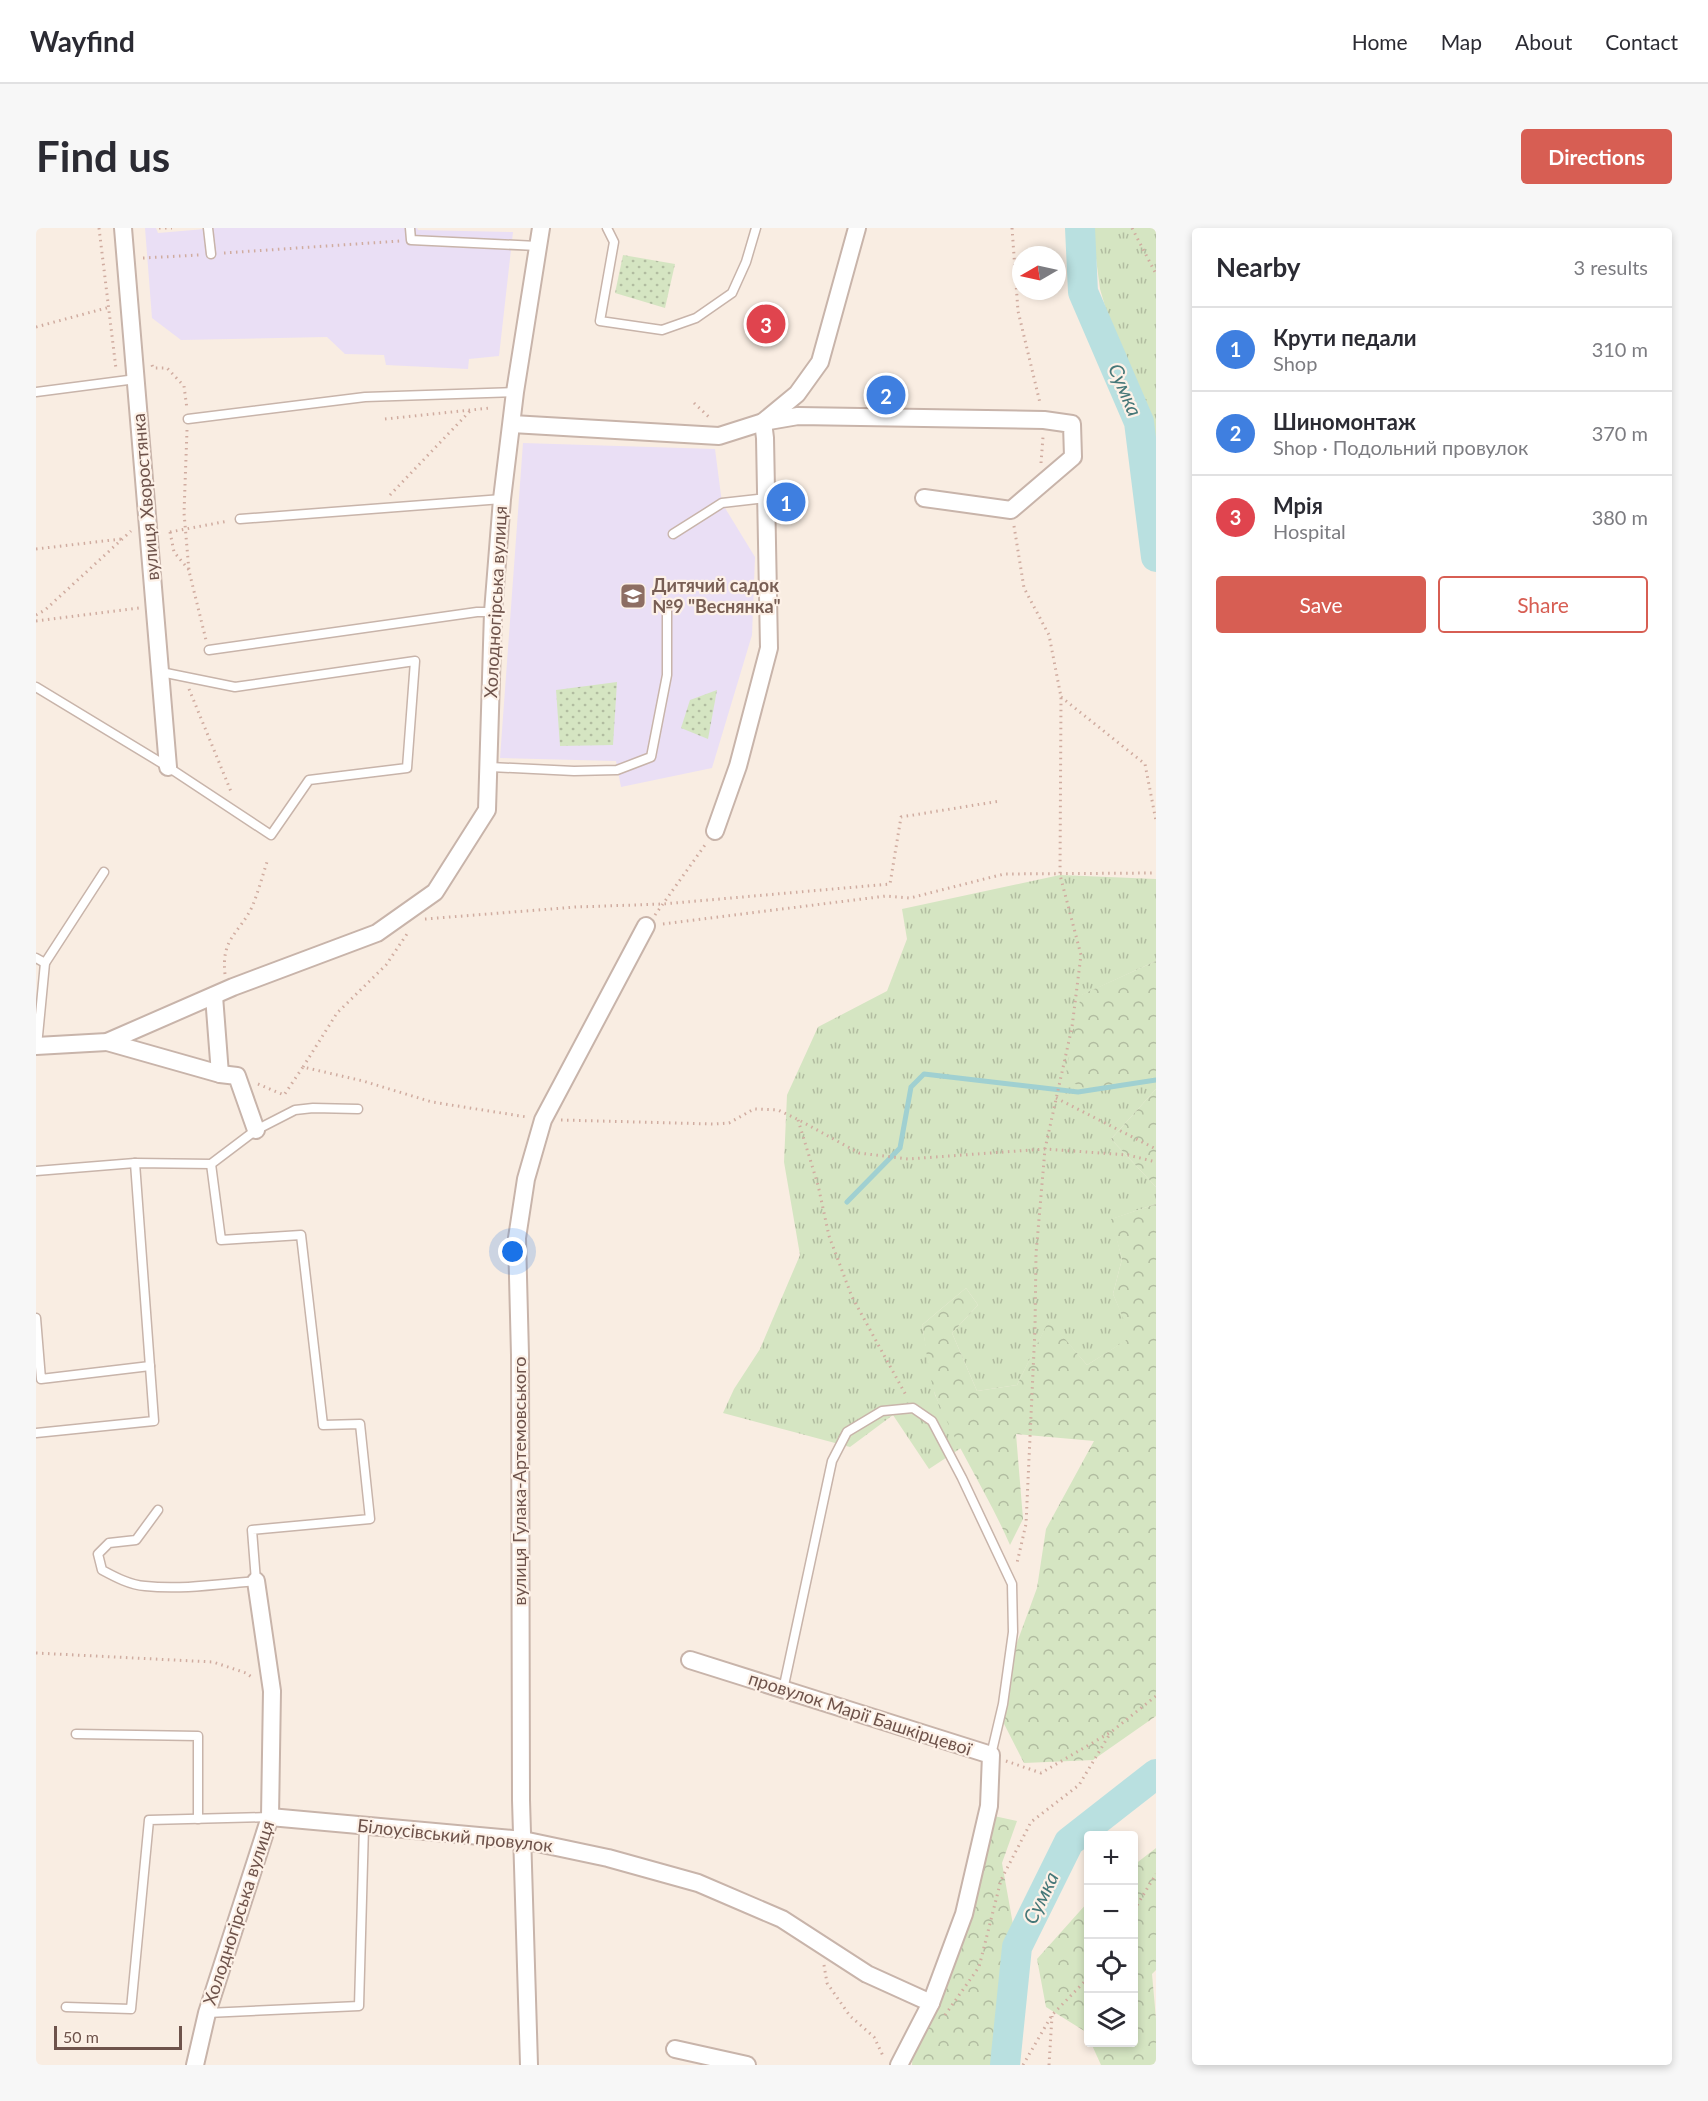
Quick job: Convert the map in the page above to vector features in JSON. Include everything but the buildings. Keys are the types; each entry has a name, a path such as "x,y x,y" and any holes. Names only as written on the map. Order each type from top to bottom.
{"street":[{"name":"вулиця Хворостянка","path":"123,228 168,767"},
{"name":"Холодногірська вулиця","path":"107,1042 233,987 377,933 435,892 487,810 492,612 502,499 515,392 541,228"},
{"path":"763,422 797,394 820,362 857,228"},
{"path":"512,424 719,436 763,422 798,416 1044,420 1072,424 1072,457 1011,510 924,498"},
{"path":"715,831 738,766 769,648 763,422"},
{"name":"вулиця Гулака-Артемовського","path":"529,2065 521,1788 520,1355 517,1238 526,1179 543,1119 646,926"},
{"path":"214,996 229,1075 256,1130"},
{"path":"36,1046 107,1042 229,1075"},
{"name":"Холодногірська вулиця","path":"195,2065 207,2013 270,1817 272,1691 256,1581"},
{"name":"провулок Марії Башкірцевої","path":"690,1660 991,1755 989,1806 964,1914 931,2003"},
{"name":"Білоусівський провулок","path":"270,1817 523,1840 608,1858 698,1883 782,1918 867,1974 931,2003"},
{"path":"899,2065 931,2003"},
{"path":"675,2049 747,2065"}],"lane":[{"path":"208,228 211,254"},
{"path":"410,228 411,240 537,246"},
{"path":"607,228 614,242 600,321 662,330 696,318 732,293 746,262 756,228"},
{"path":"36,392 136,379"},
{"path":"188,419 365,397 515,392"},
{"path":"673,534 722,503 766,498"},
{"path":"240,519 502,499"},
{"path":"489,768 617,770 651,757 668,675 667,606"},
{"path":"209,650 492,612"},
{"path":"36,687 168,767 271,836 309,780 407,768 415,662 235,687 161,672"},
{"path":"36,1046 45,963 104,872"},
{"path":"36,958 45,963"},
{"path":"36,1171 135,1163 211,1164 256,1130 294,1110 358,1109"},
{"path":"36,1433 154,1421 135,1163"},
{"path":"158,1510 135,1540 109,1543 98,1554 102,1570 118,1579 143,1586 184,1587 256,1581 252,1530 370,1519 360,1424 323,1425 301,1235 221,1240 211,1164"},
{"path":"36,1318 41,1379 150,1366"},
{"path":"783,1690 832,1461 848,1432 882,1411 913,1408 932,1421 963,1478 1012,1584 1013,1632 1003,1704 991,1755"},
{"path":"75,1734 198,1736 198,1819"},
{"path":"66,2007 130,2009 150,1820 270,1817"},
{"path":"207,2013 359,2006 364,1826"}],"path":[{"path":"99,228 117,381"},
{"path":"159,228 172,228"},
{"path":"1017,228 1012,230 1018,311 1044,420 1042,462 1036,472"},
{"path":"1132,228 1156,274"},
{"path":"126,259 411,240"},
{"path":"36,327 110,307"},
{"path":"151,356 153,368 166,368 184,386 188,419 184,513 189,571 209,650"},
{"path":"694,403 718,425"},
{"path":"385,419 490,408"},
{"path":"376,510 471,410"},
{"path":"1011,510 1024,588 1049,635 1061,697 1060,875 1081,955 1072,1027 1045,1149 1036,1254 1026,1524 1012,1584"},
{"path":"36,615 45,610 148,516"},
{"path":"160,533 240,519"},
{"path":"170,532 174,552 189,571"},
{"path":"36,549 123,539"},
{"path":"36,621 155,606"},
{"path":"184,677 241,816"},
{"path":"1061,697 1145,764 1156,820"},
{"path":"417,920 576,907 663,904 890,884 901,818 1000,801"},
{"path":"663,904 715,831"},
{"path":"226,979 224,961 229,941 252,908 267,862"},
{"path":"646,926 885,896 910,898 1004,874 1156,873"},
{"path":"229,1075 284,1095 337,1013 386,965 411,929"},
{"path":"303,1066 432,1102 543,1119 729,1123 754,1109 778,1110 859,1154 908,1159 1045,1149 1128,1155 1156,1162"},
{"path":"1056,1098 1156,1149"},
{"path":"797,1119 818,1185 829,1236 852,1297 913,1408"},
{"path":"36,1653 213,1662 246,1673 272,1691"},
{"path":"991,1755 1041,1773 1112,1732 1156,1696"},
{"path":"940,2022 980,1967 1001,1880 1031,1822 1079,1785 1112,1732"},
{"path":"1138,1903 1156,1874"},
{"path":"820,1943 827,1983 850,2016 874,2037 887,2065"},
{"path":"1023,2065 1052,2015 1084,1983"},
{"path":"1049,2065 1052,2015"}],"shaded area":[{"path":"145,228 156,228 158,233 217,228 417,228 418,230 513,232 499,356 469,359 468,369 386,365 384,355 345,354 327,337 181,340 152,318"},
{"name":"Дитячий садок №9 \"Веснянка\"","path":"523,443 715,449 722,503 755,557 752,635 712,768 621,787 616,761 500,758"}],"green space":[{"path":"1092,228 1156,228 1156,557 1139,422 1100,289"},
{"path":"623,255 675,264 665,308 615,293"},
{"path":"617,682 613,745 560,746 556,690"},
{"path":"717,690 708,739 681,728 690,700"},
{"path":"1060,875 1156,879 1156,961 1082,995 1090,1091 1146,1074 1156,1079 1156,1089 1111,1139 1156,1187 1156,1204 1112,1219 1122,1259 1113,1294 1132,1337 1087,1365 1049,1321 1017,1385 977,1391 952,1333 978,1305 966,1288 922,1325 935,1395 961,1448 929,1469 893,1415 850,1447 723,1413 734,1389 760,1349 800,1255 784,1162 787,1095 818,1027 887,991 907,939 902,909"},
{"path":"1156,961 1156,1079 1146,1075 1090,1091 1065,1079 1081,995"},
{"path":"1156,1089 1156,1187 1111,1139"},
{"path":"1156,1204 1156,1716 1093,1760 1024,1763 999,1714 1015,1648 1037,1588 1046,1529 1094,1441 1016,1434 1023,1519 1010,1545 936,1397 922,1325 966,1288 978,1305 952,1333 977,1391 1017,1385 1049,1320 1087,1365 1131,1337 1113,1294 1122,1259 1111,1219"},
{"path":"994,1816 1017,1821 1002,1863 1017,1947 1005,2065 912,2065 914,2029"},
{"path":"1156,1848 1156,1970 1152,1974 1156,2019 1156,2065 1101,2065 1093,2047 1138,2047 1138,1862"},
{"path":"1084,1906 1084,2031 1046,2007 1037,1959"}],"waterway":[{"name":"Сумка","path":"1080,228 1083,292 1139,422 1156,557"},
{"path":"847,1202 900,1148 911,1087 924,1074 1078,1092 1156,1080"},
{"name":"Сумка","path":"1005,2065 1017,1947 1069,1842 1156,1774"}],"place":[{"name":"Мрія","path":"766,324"},
{"name":"Шиномонтаж","path":"886,395"},
{"name":"Крути педали","path":"786,502"},
{"name":"Дитячий садок №9 \"Веснянка\"","path":"633,596"}]}
